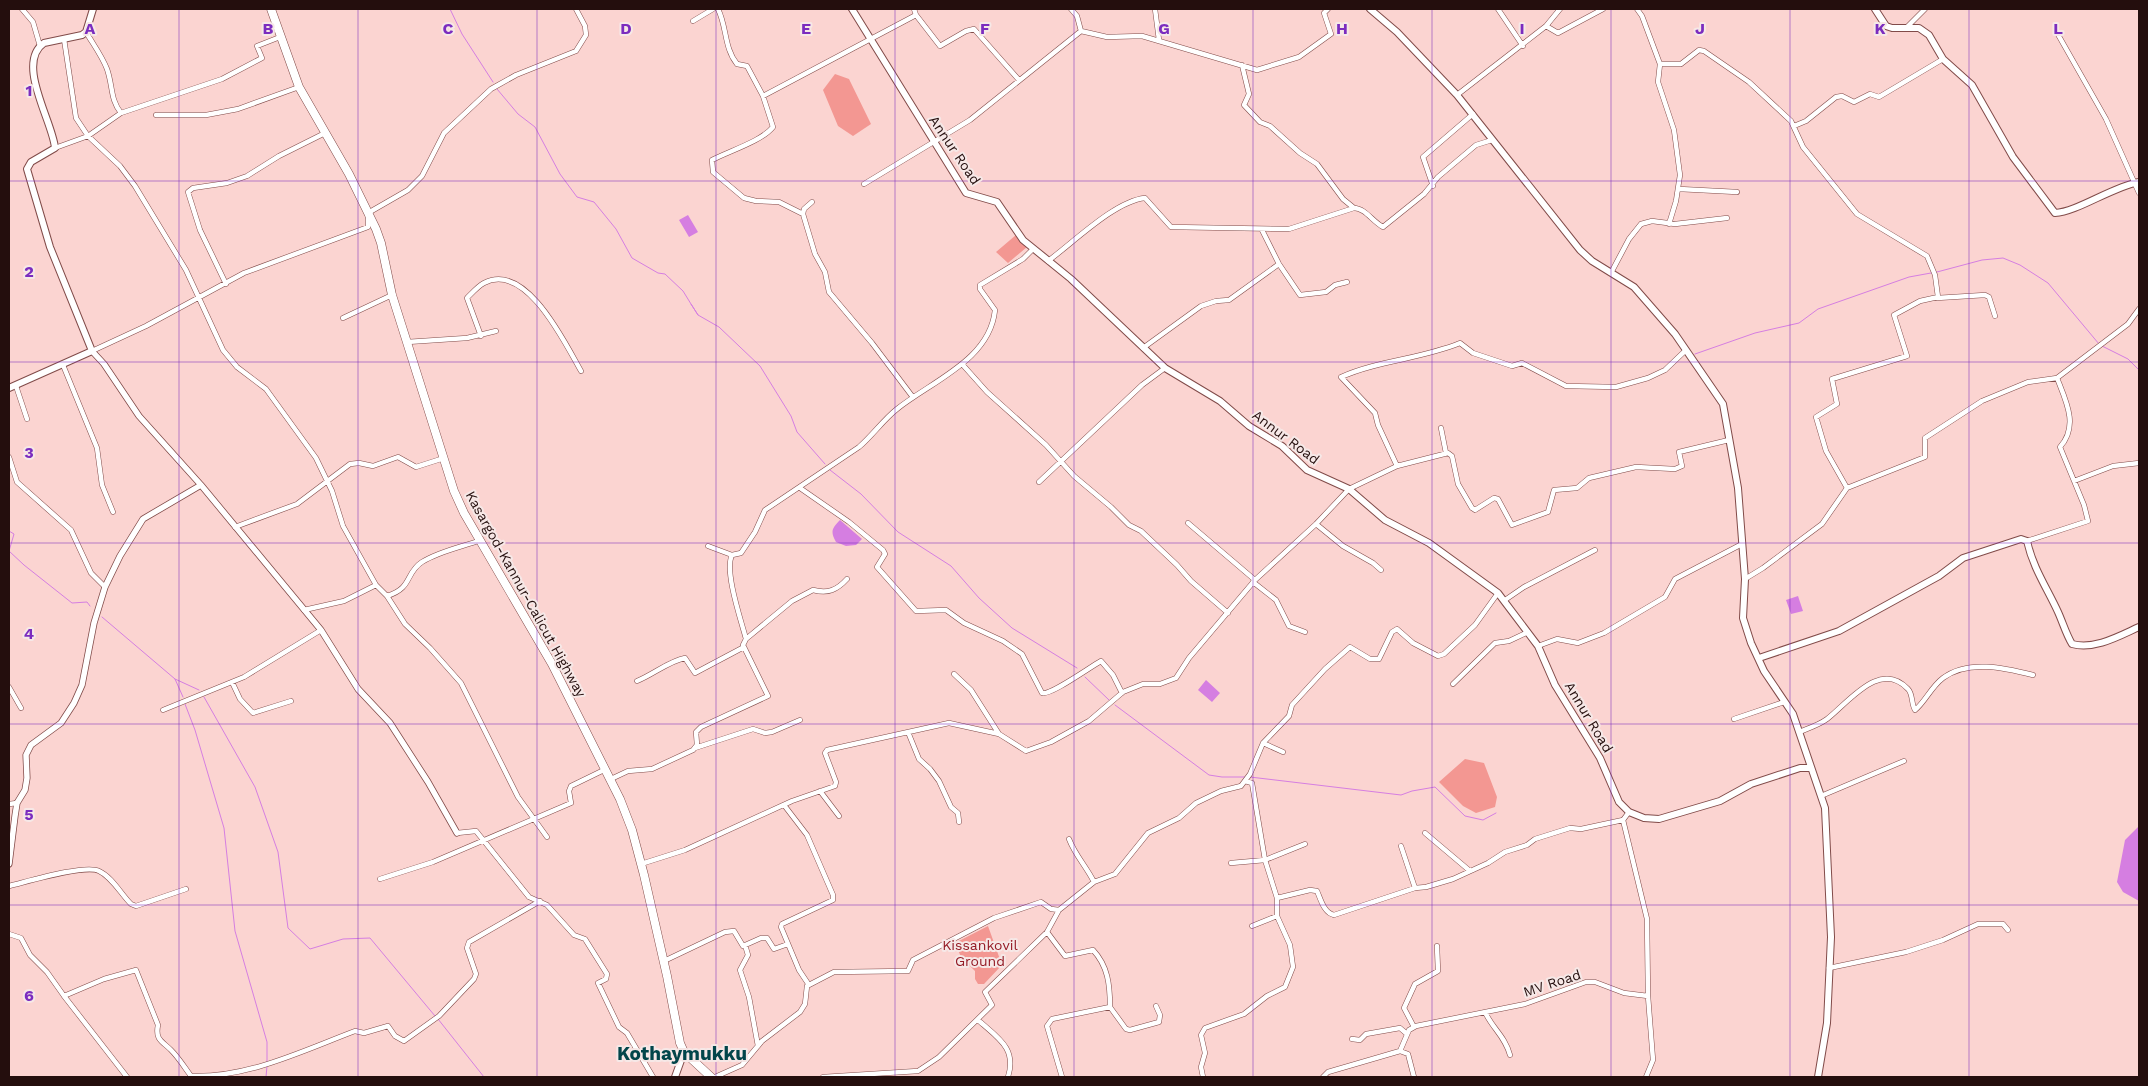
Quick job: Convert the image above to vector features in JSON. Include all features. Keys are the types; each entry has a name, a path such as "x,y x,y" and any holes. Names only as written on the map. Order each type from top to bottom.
{"highway":[{"name":"Kasargod-Kannur-Calicut Highway","path":"271,9 299,87 368,213 381,243 392,295 444,458 464,513 552,664 611,779 632,830 664,961 680,1044 684,1052"},
{"path":"684,1052 711,1077"}],"main road":[{"path":"9,388 92,351 50,247 27,169 31,162 55,148 34,84 34,65 40,46 82,35 86,32 93,9"},
{"name":"Annur Road","path":"852,9 872,38 966,193 996,202 1017,233 1033,249 1105,310 1165,368 1220,401 1249,426 1282,446 1307,470 1349,489 1385,520 1428,543 1505,600 1538,646 1555,685 1600,758 1619,802 1629,812"},
{"path":"1370,9 1397,32 1457,95 1580,250 1634,287 1686,350 1724,404 1738,488 1745,579 1743,618 1750,643 1793,714 1825,808 1832,937 1827,1023 1818,1077"},
{"path":"1874,9 1886,26 1924,30 1957,73 1967,78 2013,157 2054,213 2137,182"},
{"path":"1758,658 1839,631 1939,576 1963,558 2021,538 2026,541 2036,572 2059,613 2065,633 2072,644 2080,646 2102,643 2139,627"},
{"path":"1629,812 1644,818 1659,819 1720,801 1750,784 1800,768 1810,768"},
{"path":"675,1077 684,1052"}],"street":[{"path":"22,9 33,22 40,46"},
{"path":"576,9 585,26 586,35 576,51 516,75 491,89 444,134 422,176 408,190 368,213 368,227 244,273 146,326 92,351 109,371 140,416 201,485 321,630 358,689 390,723 428,782 457,834 476,831 529,897 547,905 574,935 584,939 591,948 607,974 606,979 598,983 619,1027 627,1033 653,1077"},
{"path":"693,21 713,9"},
{"path":"718,9 725,27 731,58 737,64 747,66 762,96 773,127 770,132 712,160 714,172 744,198 756,201 779,202 803,214"},
{"path":"914,9 916,15 940,46 966,31 974,29 1019,80"},
{"path":"1071,9 1078,16 1081,31"},
{"path":"1155,9 1159,40"},
{"path":"1081,31 1107,37 1142,36 1257,70 1299,57 1331,34 1324,13 1328,9"},
{"path":"1498,9 1522,46"},
{"path":"1457,95 1546,26 1560,9"},
{"path":"1546,26 1558,33 1603,9"},
{"path":"1637,9 1642,16 1660,64 1658,82 1674,130 1680,175 1679,188 1669,224"},
{"path":"1907,27 1925,9"},
{"path":"762,96 916,15"},
{"path":"864,184 970,120 1081,31"},
{"path":"2056,31 2106,119 2137,182 2139,193"},
{"path":"86,32 107,68 112,83 113,103 121,113"},
{"path":"55,148 88,136 121,113 222,79 262,58 258,46 280,37"},
{"path":"64,39 76,118 88,136 120,166 135,186 145,206 167,236 199,297 223,350 237,367 266,388 300,434 328,480 343,526 376,585 387,596 405,624 430,648 461,683 515,791 547,838"},
{"path":"1660,64 1681,64 1699,50 1704,51 1749,82 1784,114 1794,126 1803,147 1857,214 1927,256 1934,275 1937,298"},
{"path":"1794,126 1806,121 1836,97 1842,96 1850,102 1870,94 1879,97 1944,58"},
{"path":"1242,65 1244,80 1248,86 1248,94 1244,104 1260,122 1270,126 1293,147 1317,164 1343,199 1354,208 1363,210 1370,219 1383,227 1433,186 1438,177 1476,145 1492,140"},
{"path":"156,115 206,115 238,109 299,87"},
{"path":"1433,186 1423,157 1473,114"},
{"path":"226,284 200,230 188,192 192,188 227,183 247,176 325,133"},
{"path":"1679,188 1737,192"},
{"path":"1048,261 1108,213 1135,199 1145,198 1171,227 1262,230 1301,226 1354,208"},
{"path":"812,202 804,209 803,214 815,254 825,272 829,292 872,342 912,396"},
{"path":"1611,273 1629,239 1641,224 1652,221 1669,224 1727,218"},
{"path":"1262,230 1280,264 1300,294 1326,292 1335,285 1347,282"},
{"path":"708,546 732,555 741,553 755,532 765,510 859,447 871,437 882,420 912,396 962,364 983,343 994,316 995,310 980,289 980,285 1023,260 1033,249"},
{"path":"1143,348 1201,306 1216,300 1229,300 1280,264"},
{"path":"481,336 467,298 484,283 499,279 525,288 542,306 581,371"},
{"path":"343,318 392,295"},
{"path":"1847,488 1826,451 1816,418 1837,404 1832,380 1907,356 1894,315 1920,300 1985,295 1989,296 1995,316"},
{"path":"1745,579 1763,568 1822,524 1847,488 1925,457 1925,438 1982,401 2028,382 2057,378 2063,371 2128,324 2139,309"},
{"path":"407,342 481,336 496,331"},
{"path":"1397,466 1378,425 1375,413 1341,377 1378,363 1426,355 1460,343 1473,353 1512,366 1522,362 1566,386 1616,387 1648,378 1664,370 1686,350"},
{"path":"962,364 988,392 1046,445 1061,463 1129,525 1141,531 1191,581 1228,613"},
{"path":"63,365 97,448 102,485 113,512"},
{"path":"1040,482 1142,385 1165,368"},
{"path":"2026,541 2088,521 2060,447 2068,438 2071,418 2057,378"},
{"path":"16,386 27,418"},
{"path":"1441,428 1446,453"},
{"path":"641,864 685,850 784,805 835,786 836,782 826,751 949,723 999,734 1026,751 1051,742 1089,721 1122,693 1143,684 1160,684 1176,678 1189,658 1254,581 1316,524 1349,489 1397,466 1446,453 1452,456 1458,484 1472,508 1475,510 1494,498 1498,499 1512,524 1548,512 1554,490 1557,488 1577,488 1589,478 1636,467 1675,469 1682,466 1679,452 1729,440"},
{"path":"9,457 17,482 71,530 91,573 105,587"},
{"path":"235,527 297,504 350,464 358,463 373,466 398,457 416,467 444,458"},
{"path":"2074,480 2113,466 2139,464"},
{"path":"9,864 18,803 25,790 27,778 26,755 31,745 61,723 74,703 82,685 94,623 105,587 120,556 143,519 201,485"},
{"path":"800,488 849,522 883,550 885,554 877,567 912,608 922,612 946,610 964,623 1015,649 1026,659 1035,683 1042,693 1051,693 1078,673 1101,661 1106,665 1122,693"},
{"path":"1188,523 1276,600 1289,626 1305,632"},
{"path":"1316,524 1343,546 1374,563 1381,570"},
{"path":"387,596 404,588 420,564 433,556 481,540"},
{"path":"1538,646 1557,639 1578,643 1604,633 1665,597 1675,579 1713,557 1742,544"},
{"path":"1505,600 1524,587 1595,550"},
{"path":"695,748 697,745 696,732 702,727 768,696 744,647 746,639 729,561 732,555"},
{"path":"746,639 792,601 814,590 825,593 839,587 847,579"},
{"path":"303,610 344,601 376,585"},
{"path":"823,1077 918,1071 939,1057 992,1005 985,992 988,987 1046,932 1059,910 1094,882 1115,874 1148,834 1179,818 1196,803 1221,791 1241,786 1250,774 1263,743 1290,716 1292,704 1325,669 1350,648 1370,659 1379,659 1392,632 1397,630 1413,644 1438,656 1444,654 1475,625 1498,593"},
{"path":"162,710 232,682 321,630"},
{"path":"1453,684 1495,643 1509,642 1528,632"},
{"path":"637,681 654,674 663,666 685,658 695,673 744,647"},
{"path":"1799,732 1824,722 1855,693 1884,678 1892,678 1909,690 1915,710 1943,678 1967,667 2011,670 2033,676"},
{"path":"954,674 970,690 999,734"},
{"path":"232,682 240,698 253,713 291,701"},
{"path":"9,687 21,708"},
{"path":"1734,719 1784,702"},
{"path":"611,779 628,771 652,769 695,748 753,729 764,733 772,732 800,720"},
{"path":"908,732 918,759 930,769 939,781 951,807 958,813 959,822"},
{"path":"1263,743 1283,752"},
{"path":"1821,796 1872,772 1904,761"},
{"path":"380,879 433,862 532,818 571,803 569,791 571,786 606,769"},
{"path":"1203,1077 1201,1067 1205,1053 1202,1036 1205,1028 1244,1014 1267,996 1285,987 1293,967 1290,946 1277,916 1277,898 1265,860 1252,783 1246,780"},
{"path":"820,791 839,816"},
{"path":"9,804 18,803"},
{"path":"715,1077 742,1065 758,1046 800,1012 805,1004 809,985 799,970 780,927 782,924 833,900 807,835 784,805"},
{"path":"1277,898 1310,890 1317,891 1324,907 1334,916 1470,871 1505,852 1527,845 1535,839 1570,828 1580,829 1623,820 1629,812"},
{"path":"1623,820 1647,919 1648,996 1653,1060 1646,1077"},
{"path":"1425,833 1470,871"},
{"path":"1069,839 1074,854 1086,866 1094,882"},
{"path":"1231,863 1265,860 1305,844"},
{"path":"1401,846 1415,888"},
{"path":"9,886 52,875 91,869 100,871 131,904 136,906 186,889"},
{"path":"64,996 104,979 136,970 158,1025 156,1033 160,1043 171,1050 192,1076 215,1077 266,1064 355,1031 364,1033 388,1026 395,1036 404,1042 437,1017 475,976 467,948 469,942 540,901"},
{"path":"809,985 834,972 908,971 913,960 994,918 1042,902 1051,909 1059,910"},
{"path":"1252,926 1277,916"},
{"path":"1829,968 1906,952 1943,940 1978,924 2004,924 2008,930"},
{"path":"664,961 726,932 734,931 743,946 745,945 748,955 740,970 749,997 758,1046"},
{"path":"1046,932 1064,956 1093,950 1097,954 1108,976 1110,1007 1126,1029 1130,1030 1159,1022 1160,1015 1156,1006"},
{"path":"9,934 21,938 30,955 47,972 127,1077"},
{"path":"745,945 760,938 767,938 774,949 788,944"},
{"path":"1400,1050 1407,1034 1414,1027 1404,1008 1415,984 1438,971 1437,946"},
{"name":"MV Road","path":"1414,1027 1525,1004 1586,982 1595,982 1624,993 1648,996"},
{"path":"1062,1077 1047,1026 1052,1019 1110,1007"},
{"path":"1486,1012 1489,1020 1504,1037 1510,1055"},
{"path":"978,1020 1008,1047 1012,1064 1008,1077"},
{"path":"1352,1039 1360,1040 1366,1034 1400,1028 1407,1034"},
{"path":"1323,1077 1400,1050 1408,1054 1414,1077"}],"green space":[{"path":"835,74 849,79 871,124 853,136 838,126 823,90"},
{"path":"1016,235 1027,247 1008,263 996,252"},
{"path":"1465,759 1484,763 1497,797 1495,807 1476,813 1463,806 1439,782"},
{"name":"Kissankovil Ground","path":"988,926 1002,965 984,984 978,984 975,979 975,971 961,957 955,943"}],"shaded area":[{"path":"688,215 698,232 689,237 679,220"},
{"path":"840,520 862,539 856,545 846,546 836,542 833,530"},
{"path":"1798,596 1803,611 1791,614 1786,600"},
{"path":"1206,680 1220,693 1212,702 1198,690"},
{"path":"2139,826 2139,901 2123,892 2117,882 2125,840"}],"waterway":[{"path":"450,9 462,34 493,82"},
{"path":"497,89 518,114 535,127 560,174 577,197 594,202 616,229 632,258 658,273 665,274 683,291 691,304"},
{"path":"1937,272 1982,260 2003,258 2020,265 2048,283 2099,344"},
{"path":"1695,354 1755,333 1799,323 1818,309 1909,277 1931,273"},
{"path":"698,315 691,304 698,315 719,327 760,366 791,416 797,432 825,464"},
{"path":"2102,346 2128,359 2139,370"},
{"path":"830,470 861,494 898,532 951,566 979,598 1012,628 1077,668"},
{"path":"9,531 14,534 9,551 24,565 72,603 87,602 90,606"},
{"path":"102,617 175,679 183,697"},
{"path":"1085,677 1109,700"},
{"path":"175,679 199,690"},
{"path":"204,697 255,787 278,852 288,928 310,949 343,939 370,938 435,1016"},
{"path":"185,704 195,730 224,828 235,931 267,1042 267,1062"},
{"path":"1115,705 1209,775 1246,777"},
{"path":"1250,777 1401,795 1435,787 1465,816 1483,820 1496,813"},
{"path":"438,1019 484,1077"},
{"path":"266,1077 267,1066"}],"district":[{"name":"Kothaymukku","path":"682,1053"}]}
